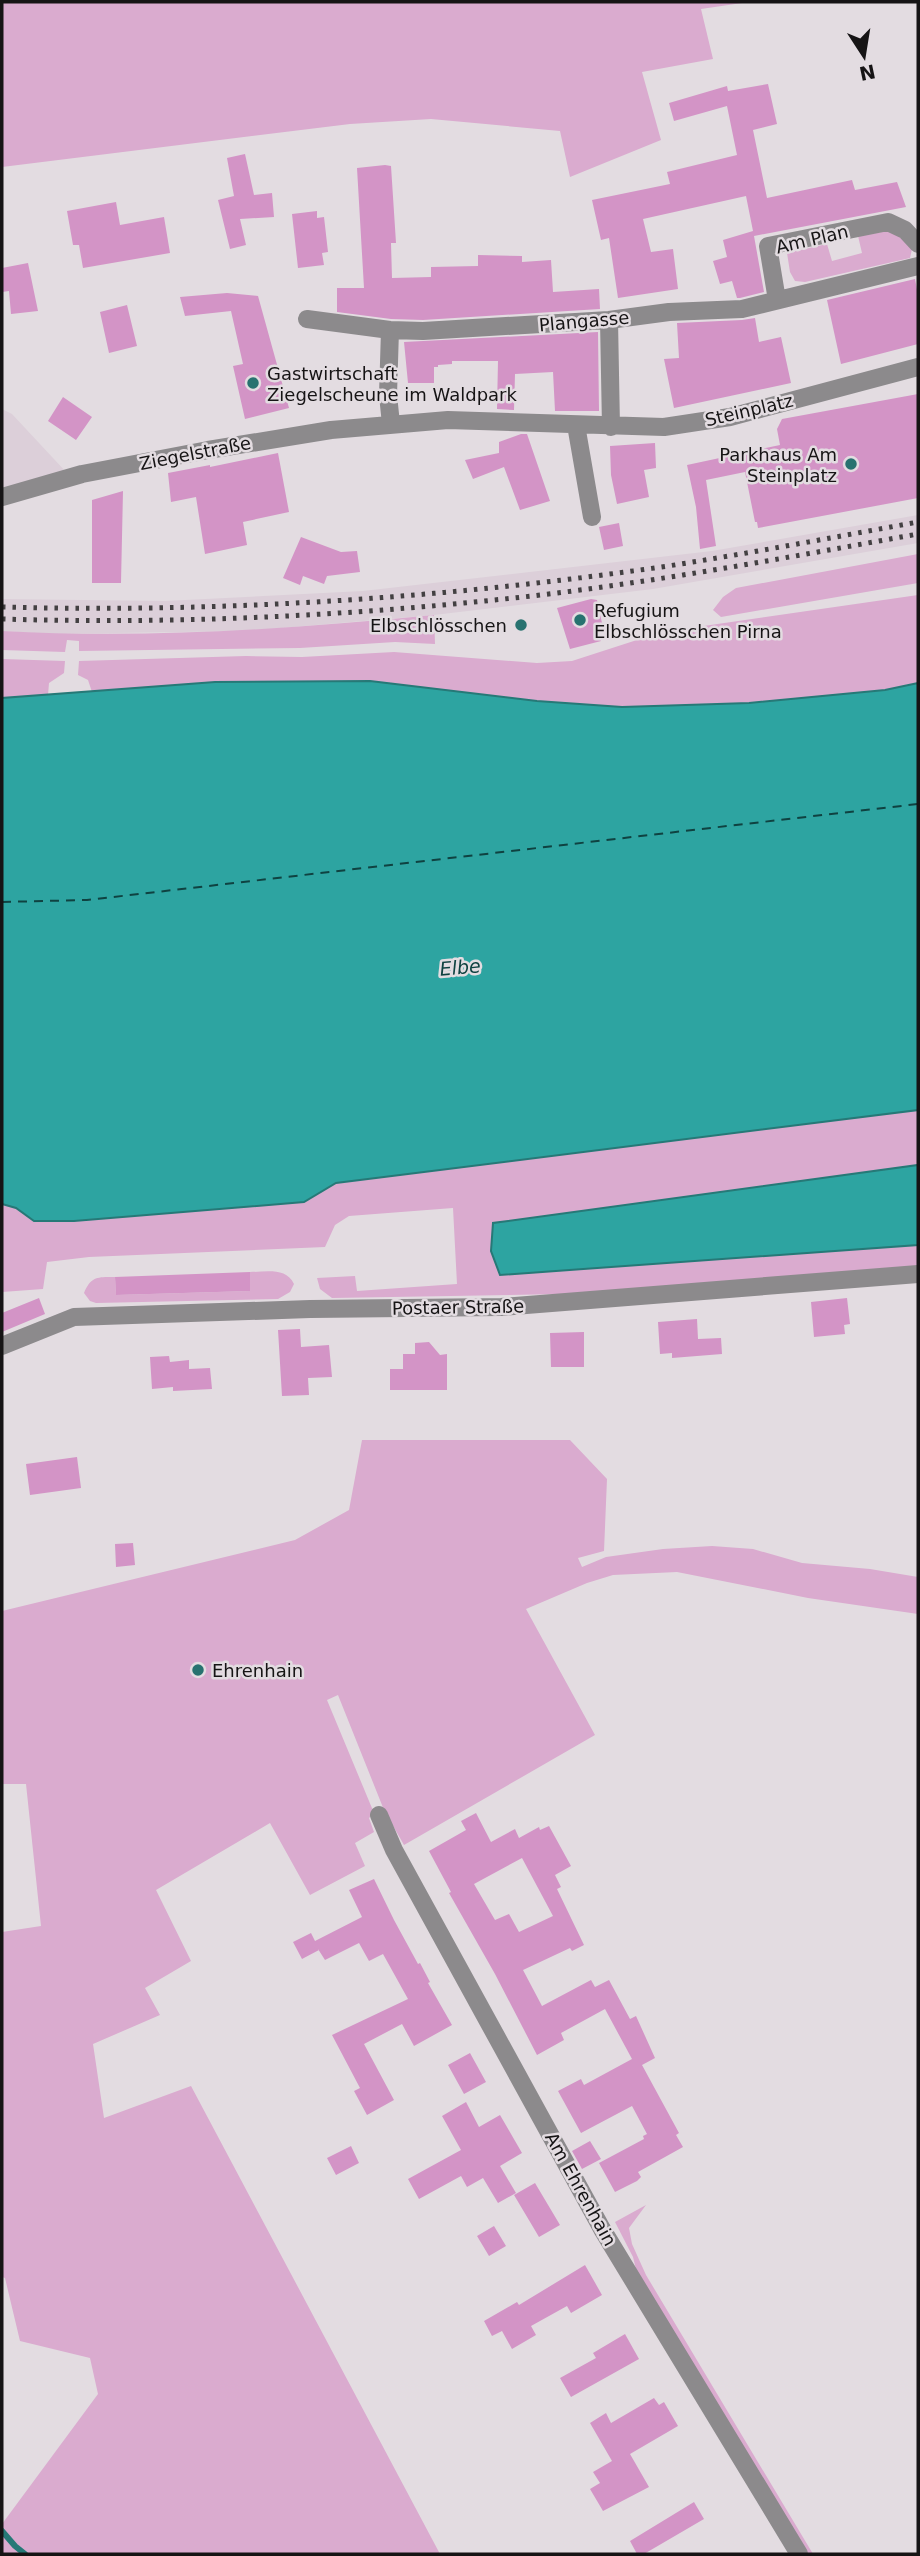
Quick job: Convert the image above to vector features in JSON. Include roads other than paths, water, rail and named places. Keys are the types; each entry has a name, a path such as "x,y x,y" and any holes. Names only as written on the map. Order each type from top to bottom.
{"street":[{"name":"Am Plan","path":"777,300 768,246 888,222 905,230 918,244"},
{"path":"777,300 918,266"},
{"name":"Plangasse","path":"307,319 390,330 423,331 742,309 777,300"},
{"path":"609,320 611,427"},
{"path":"390,330 388,395 391,424"},
{"name":"Steinplatz","path":"391,424 448,420 664,427 730,416 918,367"},
{"name":"Ziegelstraße","path":"2,497 82,474 208,450 317,432 391,424"},
{"path":"576,425 592,517"},
{"name":"Postaer Straße","path":"2,1346 74,1318 310,1309 501,1307 918,1274"},
{"name":"Am Ehrenhain","path":"379,1815 394,1850 603,2229 799,2554"}],"water":[{"name":"Elbe","path":"370,681 537,701 622,707 749,703 885,690 918,683 918,1110 336,1183 304,1202 74,1221 34,1221 16,1208 2,1204 2,698 215,682"},
{"path":"918,1165 918,1245 500,1275 491,1251 493,1223"}],"waterway":[{"path":"2,2531 25,2554"}],"railway":[{"path":"2,607 169,608 419,595 668,566 918,522"},
{"path":"2,619 186,620 432,606 654,580 918,534"}],"place":[{"name":"Gastwirtschaft Ziegelscheune im Waldpark","path":"253,383"},
{"name":"Parkhaus Am Steinplatz","path":"851,464"},
{"name":"Refugium Elbschlösschen Pirna","path":"580,620"},
{"name":"Elbschlösschen","path":"521,625"},
{"name":"Ehrenhain","path":"198,1670"}]}
